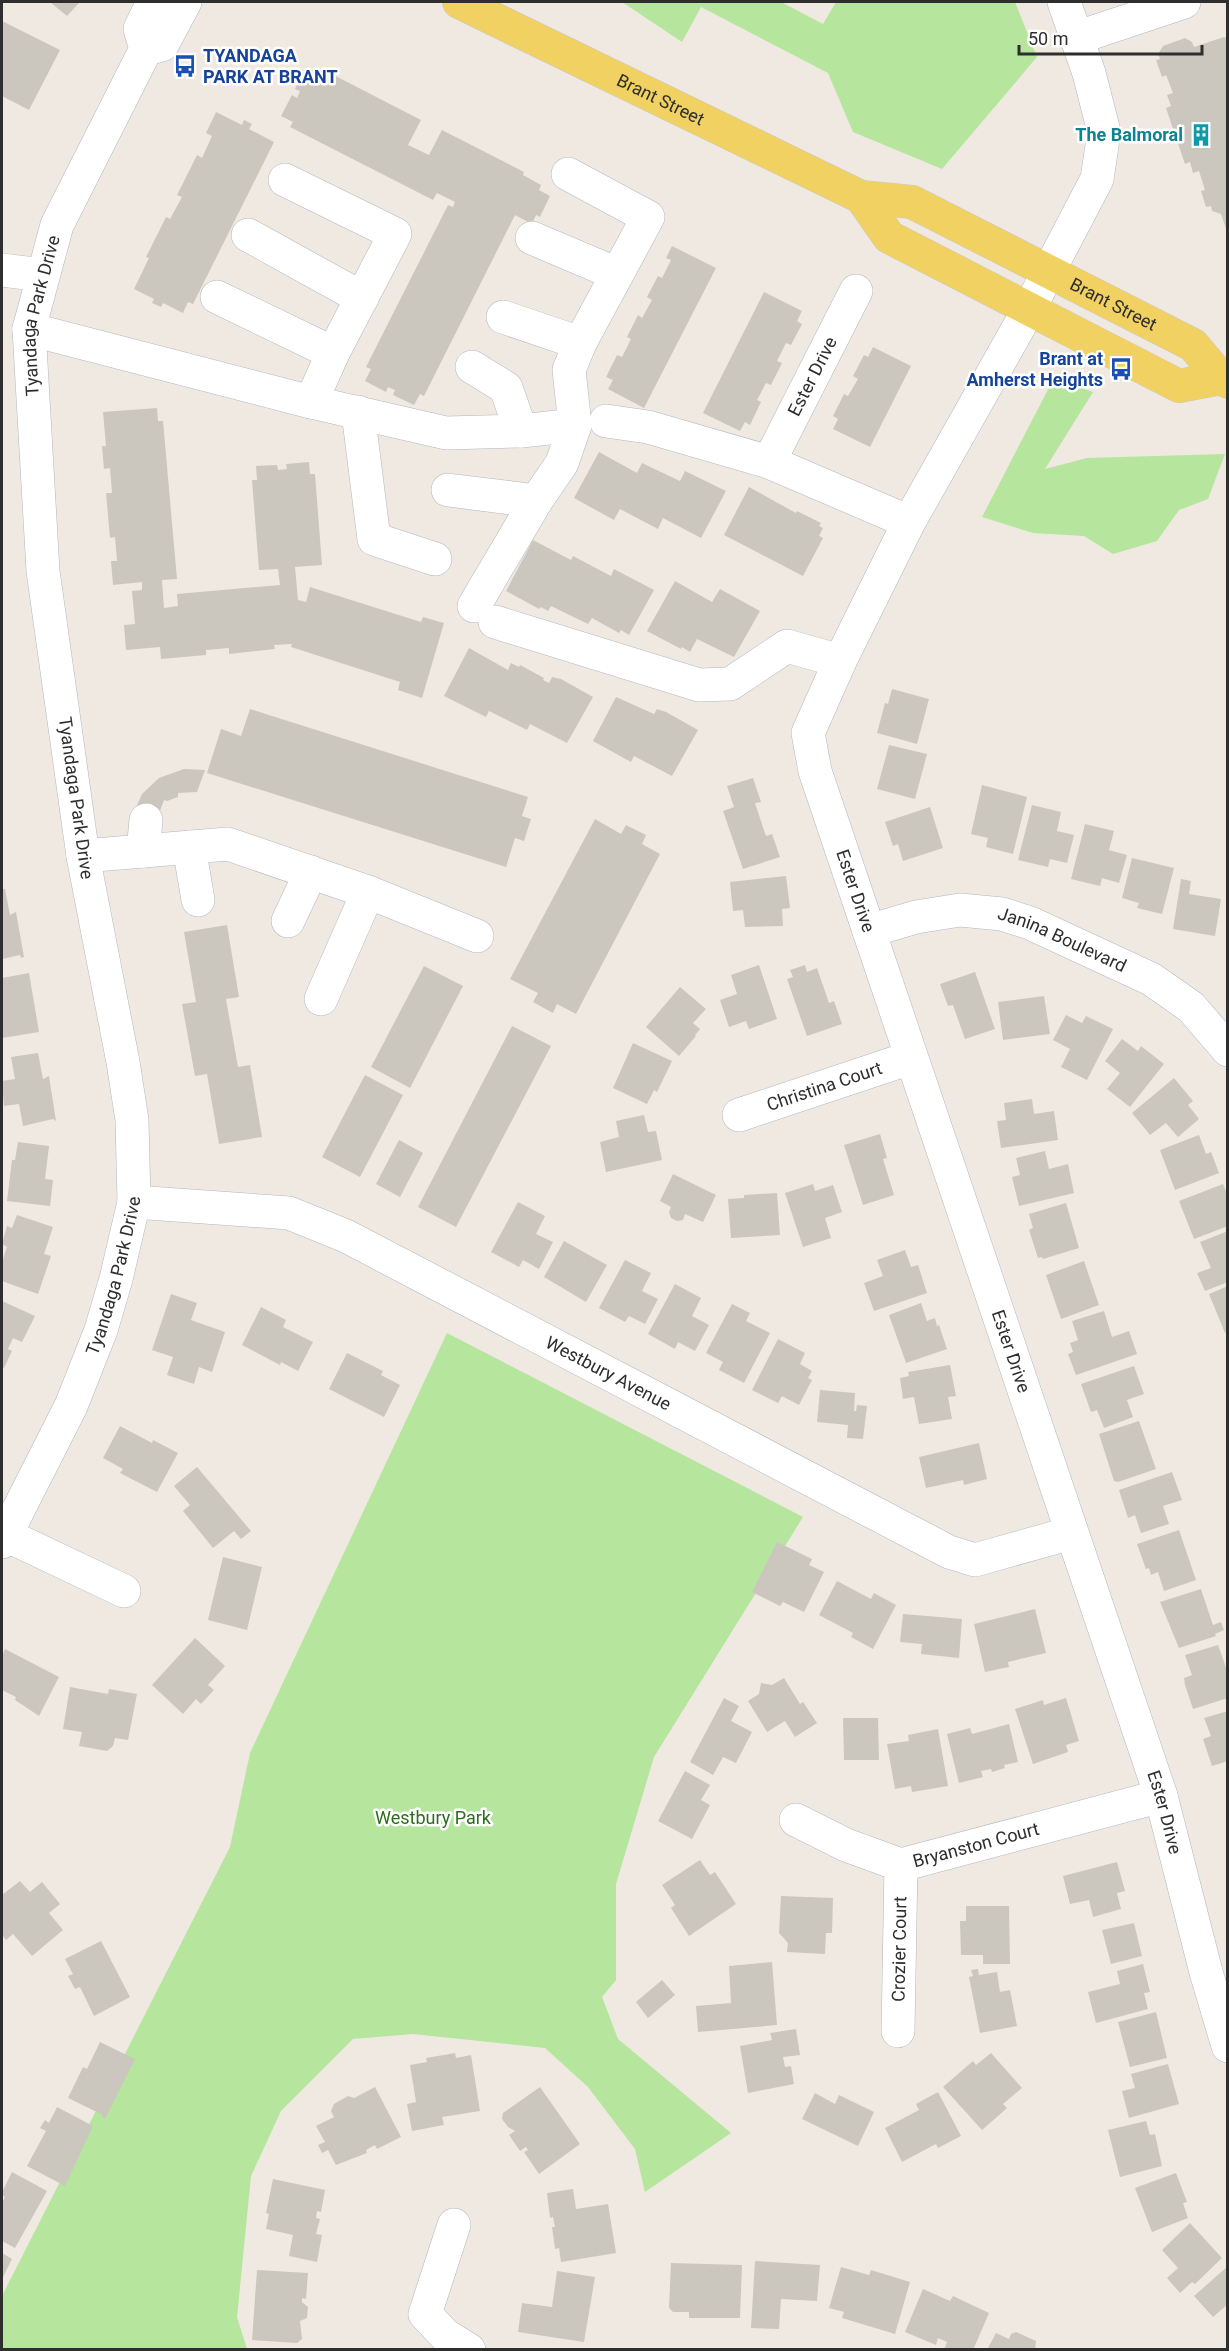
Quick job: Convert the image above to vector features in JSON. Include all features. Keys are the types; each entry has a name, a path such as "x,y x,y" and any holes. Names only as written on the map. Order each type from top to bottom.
{"main road":[{"name":"Brant Street","path":"459,2 861,198 912,202 1193,345 1224,380"},
{"name":"Brant Street","path":"861,198 889,237 1179,386 1224,380"}],"street":[{"path":"146,49 140,28 153,2"},
{"name":"Tyandaga Park Drive","path":"4,1538 71,1406 101,1330 134,1202 132,1120 83,856 43,571 29,328 57,225 146,49 162,45 185,2"},
{"name":"Ester Drive","path":"1064,2 1089,73 1104,132 1097,179 1029,309 909,522 840,661 808,733 815,771 910,1058 1161,1796 1216,1970 1227,2046"},
{"path":"1076,38 1184,2"},
{"path":"568,174 648,218 575,357 591,423 536,501 485,614 699,685 730,684 787,646 840,661"},
{"path":"285,180 395,234 333,353 311,402"},
{"path":"248,235 362,298"},
{"path":"532,238 617,274"},
{"path":"2,270 43,274"},
{"name":"Ester Drive","path":"768,462 856,291"},
{"path":"217,297 333,353"},
{"path":"503,317 575,357"},
{"path":"29,328 311,402 446,433 521,431 591,423 648,427 768,462 909,522"},
{"path":"472,367 506,388 521,431"},
{"path":"358,412 374,539 435,559"},
{"path":"448,490 536,501"},
{"path":"83,856 144,835 189,847 228,844 368,892 477,936"},
{"path":"189,847 198,900"},
{"path":"288,921 311,872"},
{"path":"321,999 368,892"},
{"name":"Janina Boulevard","path":"869,931 916,917 960,910 1002,914 1030,923 1151,979 1191,1007 1223,1034"},
{"name":"Christina Court","path":"739,1115 910,1058"},
{"name":"Westbury Avenue","path":"134,1202 289,1213 345,1236 949,1552 975,1560 1071,1533"},
{"path":"4,1538 124,1592"},
{"name":"Bryanston Court","path":"796,1820 846,1845 901,1865 1161,1796"},
{"name":"Crozier Court","path":"898,2031 901,1865"},
{"path":"454,2225 425,2314 445,2335 469,2349"}],"green space":[{"path":"622,2 781,2 823,24 836,2 1015,2 1037,57 942,169 853,132 828,73 701,7 682,42"},
{"path":"1054,378 1093,392 1045,469 1087,458 1225,454 1208,499 1179,510 1157,541 1113,554 1084,536 1033,533 982,517"},
{"name":"Westbury Park","path":"447,1333 803,1517 654,1757 616,1884 616,1980 602,1997 618,2039 731,2133 645,2192 635,2149 588,2087 545,2048 413,2034 353,2039 281,2111 251,2176 237,2317 247,2349 2,2349 2,2296 230,1847 250,1753"}],"building":[{"path":"50,2 80,2 67,16"},
{"path":"2,21 60,50 29,110 2,96"},
{"name":"The Balmoral","path":"1224,37 1228,39 1227,232 1221,214 1212,211 1211,206 1206,207 1201,191 1205,190 1199,171 1193,173 1190,162 1185,164 1166,108 1171,106 1167,95 1173,93 1166,75 1162,77 1156,60 1160,59 1158,54 1163,46 1185,38 1192,42 1194,47"},
{"path":"306,67 318,73 320,68 421,120 408,145 429,155 442,130 524,172 523,175 541,185 539,190 550,196 540,217 536,215 532,224 515,215 424,396 420,394 414,405 393,395 395,390 388,387 386,392 365,381 371,369 366,367 448,205 453,207 455,202 437,193 433,200 290,127 293,122 281,116 292,95 297,98 300,91 295,89"},
{"path":"216,112 242,125 244,120 252,124 249,129 274,142 193,304 188,302 183,313 163,303 161,307 152,303 154,299 134,289 149,258 146,257 166,217 170,219 182,197 177,195 197,155 202,158 212,136 206,133"},
{"path":"672,246 716,268 644,408 608,389 613,380 606,377 617,355 622,357 631,339 627,337 638,315 642,318 652,300 647,297 658,276 662,278 671,260 666,258"},
{"path":"764,292 802,311 797,321 802,324 791,345 786,343 777,361 782,363 771,385 766,383 757,400 761,402 750,425 745,422 740,431 703,413"},
{"path":"873,347 911,366 870,447 833,429 838,419 833,416 844,394 848,396 858,379 853,376 864,355 868,357"},
{"path":"157,408 158,421 163,421 177,579 162,580 164,608 178,606 177,594 280,585 278,569 259,570 252,480 257,480 256,466 277,465 278,470 287,469 286,464 309,462 310,474 315,474 322,565 295,567 298,600 306,602 310,587 421,622 423,617 444,623 422,698 398,690 400,682 291,647 292,644 274,645 275,649 229,654 229,648 206,650 206,655 161,659 160,647 126,650 124,625 135,624 132,591 142,590 142,582 113,585 111,561 117,561 115,537 110,538 106,493 112,493 110,468 104,469 102,446 106,446 103,412"},
{"path":"599,452 637,473 642,463 680,481 685,471 726,491 701,538 663,518 658,529 620,509 614,520 574,498"},
{"path":"749,487 796,513 797,511 821,523 819,526 823,528 819,536 823,538 803,576 724,535"},
{"path":"533,540 571,560 573,556 611,576 614,569 654,590 629,635 621,630 619,633 592,618 588,624 551,606 548,611 541,607 539,609 506,591"},
{"path":"675,581 712,602 720,589 760,611 734,657 697,639 690,652 647,631"},
{"path":"469,648 508,670 511,663 519,667 520,665 549,683 552,677 561,679 593,697 567,743 530,724 527,730 489,711 486,717 444,696"},
{"path":"892,689 929,699 917,744 877,733 885,703 888,704"},
{"path":"616,697 654,714 657,709 666,712 698,730 672,776 634,756 631,762 593,741"},
{"path":"250,709 528,797 522,816 531,819 524,841 515,838 506,867 207,773 221,729 241,736"},
{"path":"889,745 927,754 915,799 877,789"},
{"path":"184,769 205,770 197,792 178,793 178,797 164,800 157,819 135,810 142,794 159,778"},
{"path":"753,778 761,802 755,803 766,836 772,834 780,857 743,869 723,811 734,807 727,786"},
{"path":"982,785 1027,797 1013,854 986,847 988,838 971,834"},
{"path":"1032,805 1061,812 1057,831 1074,835 1067,863 1050,859 1048,867 1018,860"},
{"path":"930,807 943,848 903,861 898,844 893,846 885,822"},
{"path":"595,819 621,834 626,825 646,835 642,844 660,854 576,1014 557,1004 553,1013 533,1002 538,993 510,979"},
{"path":"1085,824 1114,831 1109,850 1127,855 1119,883 1102,878 1100,886 1071,879"},
{"path":"1132,858 1174,868 1162,914 1137,908 1139,903 1122,898"},
{"path":"786,876 790,908 782,909 783,926 745,927 743,910 733,911 730,882"},
{"path":"1181,879 1191,881 1189,894 1221,899 1215,936 1173,929"},
{"path":"2,889 5,889 10,915 16,912 24,957 21,958 20,955 2,959"},
{"path":"227,925 239,997 226,999 238,1067 250,1065 262,1137 219,1144 207,1074 195,1076 182,1004 196,1002 184,932"},
{"path":"759,965 777,1019 749,1029 746,1021 729,1027 720,1000 737,994 731,975"},
{"path":"805,965 807,972 817,968 829,1003 834,1001 842,1024 807,1036 787,979 793,977 790,970"},
{"path":"424,966 463,986 410,1088 371,1067"},
{"path":"975,972 995,1029 965,1039 953,1005 948,1006 940,984"},
{"path":"29,973 39,1032 2,1038 2,978"},
{"path":"680,987 706,1009 693,1023 700,1029 696,1036 679,1056 646,1027"},
{"path":"1044,996 1050,1034 1003,1040 998,1002"},
{"path":"1066,1015 1082,1023 1086,1016 1113,1029 1087,1080 1061,1067 1070,1049 1053,1040"},
{"path":"512,1026 551,1046 456,1227 418,1207"},
{"path":"1122,1039 1138,1051 1141,1046 1164,1064 1130,1107 1107,1089 1120,1073 1105,1061"},
{"path":"633,1043 672,1061 657,1092 654,1090 647,1104 613,1088"},
{"path":"38,1053 43,1079 49,1076 56,1121 53,1119 23,1126 19,1104 4,1106 2,1081 15,1079 11,1057"},
{"path":"365,1075 403,1095 360,1177 322,1157"},
{"path":"1174,1078 1193,1101 1188,1105 1199,1119 1178,1137 1166,1123 1150,1135 1132,1113"},
{"path":"1032,1099 1034,1114 1054,1111 1058,1140 1001,1148 997,1121 1006,1120 1004,1103"},
{"path":"644,1115 648,1132 656,1131 662,1160 606,1172 600,1142 619,1137 616,1121"},
{"path":"880,1134 887,1158 883,1159 894,1195 863,1205 844,1145"},
{"path":"1199,1135 1206,1154 1211,1152 1219,1173 1175,1190 1160,1150"},
{"path":"399,1140 423,1153 400,1197 376,1184"},
{"path":"18,1142 49,1146 45,1179 53,1180 50,1206 7,1201 12,1160 15,1160"},
{"path":"1045,1151 1049,1169 1068,1164 1074,1193 1019,1206 1012,1177 1020,1175 1016,1158"},
{"path":"673,1174 716,1195 703,1222 685,1214 683,1220 677,1221 671,1218 669,1212 671,1207 660,1201"},
{"path":"813,1184 815,1191 833,1185 842,1212 825,1218 831,1238 803,1247 785,1193"},
{"path":"1223,1184 1228,1196 1228,1226 1194,1239 1179,1201"},
{"path":"777,1193 780,1235 731,1238 728,1199 744,1198 744,1195"},
{"path":"518,1202 545,1216 536,1234 553,1242 539,1269 523,1260 519,1267 491,1252"},
{"path":"1066,1203 1079,1248 1043,1259 1038,1258 1029,1230 1033,1228 1029,1214"},
{"path":"17,1215 53,1227 44,1254 51,1256 38,1294 2,1281 2,1262 7,1247 2,1244 7,1226 12,1228"},
{"path":"1228,1231 1228,1282 1205,1291 1197,1273 1211,1268 1200,1242"},
{"path":"564,1241 607,1265 586,1302 544,1277"},
{"path":"905,1250 911,1267 918,1265 927,1293 874,1311 864,1283 883,1276 877,1260"},
{"path":"625,1260 651,1273 642,1291 658,1299 645,1324 629,1316 625,1322 599,1308"},
{"path":"1084,1261 1099,1305 1061,1319 1046,1275"},
{"path":"675,1284 701,1298 692,1316 709,1325 695,1351 678,1342 675,1349 648,1334"},
{"path":"1228,1286 1228,1332 1225,1333 1209,1294"},
{"path":"171,1294 197,1303 191,1320 225,1332 212,1372 199,1367 194,1384 167,1375 173,1357 152,1350"},
{"path":"2,1301 35,1316 22,1342 13,1338 8,1349 12,1351 4,1368 2,1367"},
{"path":"921,1303 927,1321 935,1318 937,1326 939,1325 947,1349 906,1363 889,1315"},
{"path":"732,1304 750,1313 746,1321 770,1333 744,1383 719,1370 723,1362 706,1353"},
{"path":"261,1307 286,1320 283,1327 313,1342 298,1371 281,1362 280,1365 242,1345"},
{"path":"1104,1311 1112,1337 1129,1331 1137,1354 1076,1375 1068,1354 1073,1352 1070,1343 1078,1340 1072,1321"},
{"path":"778,1339 805,1353 800,1364 812,1371 808,1378 812,1380 799,1405 782,1396 778,1403 752,1390"},
{"path":"347,1353 383,1371 381,1375 400,1385 384,1417 329,1389"},
{"path":"950,1365 956,1396 948,1397 952,1419 919,1424 914,1397 903,1399 900,1378 909,1376 908,1372"},
{"path":"1134,1366 1144,1394 1127,1400 1133,1417 1104,1428 1097,1410 1091,1412 1081,1384"},
{"path":"820,1390 855,1393 854,1411 857,1405 867,1406 863,1439 847,1438 848,1425 817,1422"},
{"path":"1139,1421 1156,1469 1118,1482 1114,1481 1099,1434"},
{"path":"120,1426 152,1443 153,1440 178,1453 157,1492 120,1473 123,1469 103,1458"},
{"path":"979,1443 987,1479 964,1485 963,1480 926,1488 919,1457"},
{"path":"197,1467 251,1531 241,1539 234,1531 213,1548 183,1511 190,1505 174,1486"},
{"path":"1172,1472 1182,1500 1163,1506 1169,1524 1141,1533 1135,1515 1128,1518 1119,1490"},
{"path":"1179,1530 1196,1580 1164,1591 1158,1572 1151,1575 1149,1568 1146,1569 1137,1544"},
{"path":"777,1542 812,1559 809,1565 824,1572 804,1612 783,1602 780,1606 752,1592"},
{"path":"223,1557 262,1567 247,1630 208,1620"},
{"path":"837,1581 871,1599 874,1593 896,1605 873,1649 851,1637 853,1633 819,1615"},
{"path":"1201,1589 1213,1625 1221,1622 1224,1630 1215,1634 1216,1636 1179,1648 1160,1602"},
{"path":"1035,1609 1046,1653 1008,1662 1009,1667 985,1672 974,1624"},
{"path":"903,1614 962,1619 959,1658 921,1654 922,1644 900,1642"},
{"path":"195,1638 225,1666 208,1685 214,1690 201,1704 196,1699 183,1714 152,1685"},
{"path":"1218,1645 1228,1673 1228,1698 1193,1709 1185,1685 1184,1678 1192,1675 1185,1655"},
{"path":"5,1649 59,1677 39,1716 15,1700 16,1697 2,1690 2,1656"},
{"path":"784,1678 800,1704 803,1702 817,1723 795,1737 785,1721 767,1732 748,1701 759,1694 761,1683 772,1685"},
{"path":"70,1687 108,1694 109,1689 137,1694 128,1740 115,1738 113,1746 107,1751 79,1746 82,1732 63,1729"},
{"path":"724,1698 739,1706 731,1721 752,1732 736,1763 723,1757 713,1775 690,1762"},
{"path":"1066,1698 1079,1741 1066,1745 1068,1752 1033,1764 1015,1709 1043,1700 1044,1705"},
{"path":"1228,1711 1228,1761 1212,1766 1203,1739 1211,1736 1204,1718"},
{"path":"843,1718 878,1718 879,1760 844,1760"},
{"path":"1009,1724 1018,1762 1004,1765 1005,1768 992,1772 991,1769 981,1771 983,1777 959,1783 947,1734 970,1728 972,1734"},
{"path":"938,1729 948,1786 912,1792 911,1786 895,1789 887,1744 909,1741 908,1735"},
{"path":"685,1771 710,1785 701,1800 710,1805 692,1839 658,1821"},
{"path":"700,1860 710,1875 715,1872 736,1904 689,1936 671,1908 675,1905 662,1885"},
{"path":"1117,1862 1125,1891 1117,1893 1121,1909 1093,1917 1089,1900 1070,1904 1063,1876"},
{"path":"20,1881 30,1892 42,1882 60,1904 49,1913 63,1930 32,1956 13,1934 6,1940 2,1934 2,1895"},
{"path":"781,1896 833,1898 832,1933 826,1933 825,1954 787,1952 788,1943 779,1933"},
{"path":"966,1906 1009,1906 1010,1964 983,1964 983,1955 961,1955 960,1921 966,1921"},
{"path":"1134,1923 1142,1956 1111,1964 1102,1930"},
{"path":"101,1941 130,1997 94,2016 80,1987 75,1989 68,1976 73,1974 65,1959"},
{"path":"772,1962 777,2025 698,2032 696,2006 731,2003 729,1966"},
{"path":"1143,1964 1150,1992 1144,1993 1148,2009 1096,2023 1088,1992 1120,1984 1117,1971"},
{"path":"978,1969 979,1975 997,1972 1000,1992 1010,1990 1017,2026 980,2033 969,1977 973,1976 971,1970"},
{"path":"662,1980 675,1995 648,2018 636,2002"},
{"path":"1156,2012 1167,2058 1130,2067 1118,2022"},
{"path":"796,2029 800,2055 783,2057 785,2067 791,2066 794,2084 748,2093 740,2046 772,2040 770,2033"},
{"path":"100,2042 135,2059 105,2119 103,2115 68,2098 83,2067 87,2069"},
{"path":"455,2053 456,2058 471,2055 480,2111 442,2117 444,2125 412,2131 407,2104 416,2102 410,2065 427,2062 426,2058"},
{"path":"991,2053 1022,2088 1003,2104 1007,2108 982,2130 943,2087 973,2061 976,2065"},
{"path":"1168,2064 1179,2104 1129,2118 1122,2091 1135,2088 1131,2074"},
{"path":"375,2087 401,2137 377,2149 375,2145 366,2150 367,2153 336,2165 328,2150 322,2153 318,2145 325,2142 316,2126 334,2117 331,2111 334,2104 348,2096 354,2098"},
{"path":"540,2087 580,2144 539,2174 524,2152 528,2150 526,2147 520,2151 509,2135 515,2131 508,2127 502,2119 503,2113"},
{"path":"938,2092 961,2136 938,2148 936,2144 902,2162 885,2128 919,2110 916,2104"},
{"path":"815,2093 835,2104 839,2095 874,2112 858,2146 802,2119"},
{"path":"57,2107 93,2126 65,2186 27,2166 46,2131 40,2128 45,2120 49,2123"},
{"path":"1146,2121 1150,2135 1155,2134 1162,2166 1120,2177 1108,2130"},
{"path":"12,2172 47,2191 15,2248 2,2241 2,2203 5,2197 2,2192"},
{"path":"1176,2173 1187,2202 1183,2203 1188,2218 1152,2232 1135,2188"},
{"path":"273,2179 325,2190 321,2212 317,2211 316,2218 320,2219 316,2234 322,2235 317,2262 289,2256 293,2235 266,2229 269,2214 266,2213"},
{"path":"573,2189 576,2209 608,2204 616,2253 561,2262 559,2248 555,2249 552,2227 555,2227 553,2217 550,2218 547,2193"},
{"path":"1190,2223 1222,2258 1195,2284 1192,2282 1180,2293 1167,2278 1178,2268 1162,2250"},
{"path":"2,2253 12,2259 2,2279"},
{"path":"755,2261 820,2265 817,2301 781,2299 779,2329 751,2328"},
{"path":"671,2263 742,2265 740,2318 689,2318 689,2312 673,2312 669,2308"},
{"path":"1228,2266 1228,2304 1213,2317 1194,2296"},
{"path":"841,2267 869,2275 871,2270 910,2282 895,2334 842,2318 844,2312 829,2308"},
{"path":"257,2270 308,2273 306,2299 302,2298 302,2302 308,2307 307,2318 300,2321 302,2339 297,2343 252,2340"},
{"path":"557,2271 595,2277 584,2342 518,2332 522,2303 552,2307"},
{"path":"923,2289 950,2301 953,2296 989,2313 973,2350 944,2350 947,2342 938,2338 936,2345 905,2332"},
{"path":"1016,2332 1036,2341 1035,2350 987,2350 996,2333 1009,2339 1011,2334"}],"place":[{"name":"TYANDAGA PARK AT BRANT","path":"185,66"},
{"name":"The Balmoral","path":"1201,135"},
{"name":"Brant at Amherst Heights","path":"1121,369"}]}
